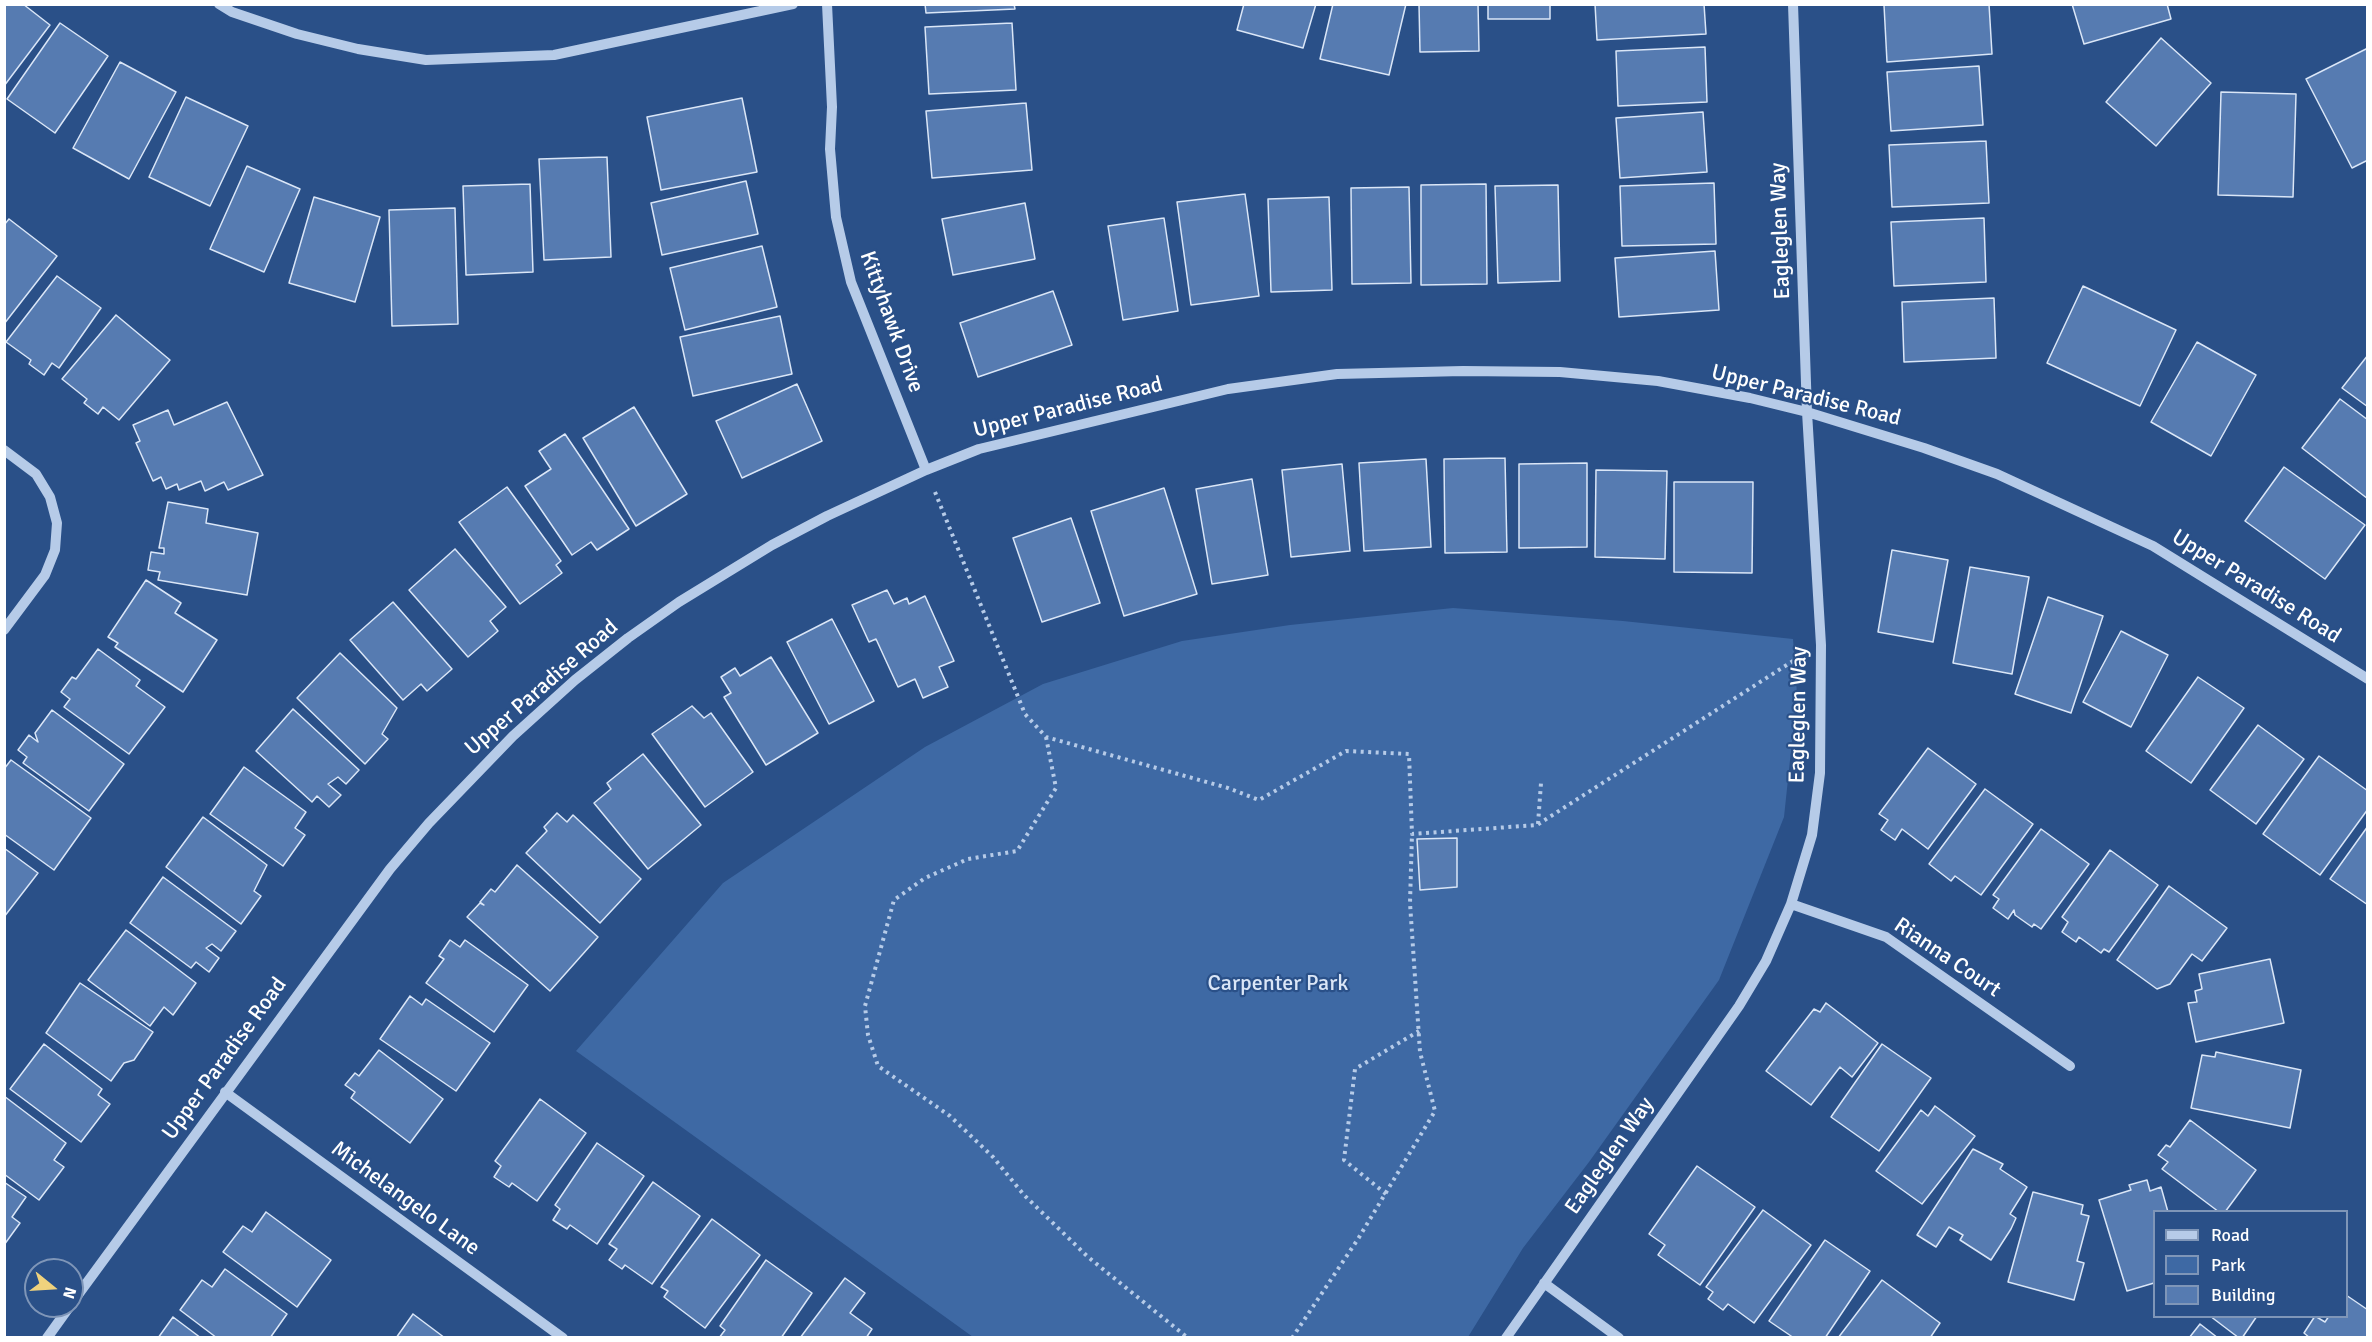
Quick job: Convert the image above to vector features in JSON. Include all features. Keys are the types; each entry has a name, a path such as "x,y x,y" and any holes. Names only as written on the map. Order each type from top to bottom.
{"street":[{"path":"219,4 232,12 297,34 358,49 426,60 554,55 793,4"},
{"name":"Kittyhawk Drive","path":"827,4 832,107 830,149 837,217 851,282 926,470"},
{"name":"Eagleglen Way","path":"1506,1338 1739,1006 1766,961 1791,904 1812,835 1820,773 1821,645 1807,412 1793,4"},
{"name":"Upper Paradise Road","path":"84,1287 390,869 472,777 543,708 628,638 688,597 772,545 827,516 926,470 980,449 1228,389 1337,374 1463,371 1560,372 1658,381 1750,398 1807,412 1924,448 1997,474 2142,541 2367,679"},
{"path":"4,450 36,474 50,497 57,523 55,550 45,575 4,630"},
{"name":"Rianna Court","path":"1791,904 1886,937 2070,1066"},
{"name":"Michelangelo Lane","path":"225,1092 562,1338"},
{"path":"1544,1283 1619,1338"},
{"name":"Upper Paradise Road","path":"47,1338 62,1318"}],"path":[{"path":"926,470 1025,714 1046,737 1056,788 1017,851 968,859 925,878 894,900 865,1005 868,1035 878,1066 950,1116 993,1157 1024,1195 1088,1257 1188,1338"},
{"path":"1412,834 1538,825 1779,669 1821,645"},
{"path":"1046,737 1228,788 1259,800 1346,752 1409,754 1412,834 1410,903 1420,1053 1435,1111 1359,1239 1292,1338"},
{"path":"1538,825 1541,783"},
{"path":"1386,1194 1344,1160 1355,1069 1419,1031"}],"green space":[{"name":"Carpenter Park","path":"1453,608 1623,621 1793,639 1797,694 1784,817 1719,980 1589,1162 1523,1248 1468,1337 973,1337 576,1051 723,883 925,747 1043,684 1182,641 1290,625"}],"building":[{"path":"4,4 23,4 50,25 4,86"},
{"path":"925,4 1014,4 1015,9 926,13"},
{"path":"1244,4 1316,4 1303,48 1237,30"},
{"path":"1333,4 1406,4 1389,75 1320,59"},
{"path":"1419,4 1478,4 1479,51 1420,52"},
{"path":"1488,4 1550,4 1550,19 1488,19"},
{"path":"1595,4 1704,4 1706,34 1597,40"},
{"path":"1989,4 1992,54 1887,62 1884,5"},
{"path":"2072,4 2167,4 2171,19 2084,44"},
{"path":"60,23 108,56 55,133 7,99"},
{"path":"1012,23 1016,90 929,94 925,27"},
{"path":"2161,38 2211,83 2156,146 2106,102"},
{"path":"1705,47 1707,102 1618,106 1616,51"},
{"path":"2368,48 2368,160 2352,168 2306,79"},
{"path":"120,62 176,92 129,179 73,148"},
{"path":"1979,66 1983,125 1891,131 1887,72"},
{"path":"2221,92 2296,94 2293,197 2218,195"},
{"path":"186,97 248,126 210,206 149,177"},
{"path":"742,98 757,172 661,190 647,117"},
{"path":"1026,103 1032,170 932,178 926,111"},
{"path":"1703,112 1707,172 1620,178 1616,118"},
{"path":"1986,141 1989,203 1892,207 1889,145"},
{"path":"607,157 611,257 544,260 539,159"},
{"path":"247,166 300,189 264,272 210,249"},
{"path":"746,181 758,234 662,255 651,203"},
{"path":"1714,183 1716,244 1622,246 1620,186"},
{"path":"530,184 533,272 466,275 463,186"},
{"path":"1486,184 1487,284 1421,285 1421,185"},
{"path":"1558,185 1560,281 1498,283 1495,186"},
{"path":"1409,187 1411,283 1352,284 1351,188"},
{"path":"1245,194 1259,296 1191,305 1177,202"},
{"path":"314,197 380,217 355,302 289,283"},
{"path":"1329,197 1332,290 1271,292 1268,199"},
{"path":"1025,203 1035,259 953,275 942,219"},
{"path":"455,208 458,324 392,326 389,210"},
{"path":"1164,218 1178,311 1123,320 1108,226"},
{"path":"1984,218 1986,282 1894,286 1891,222"},
{"path":"9,219 57,256 4,324 4,225"},
{"path":"762,246 777,307 685,330 670,268"},
{"path":"1715,251 1719,310 1619,317 1615,258"},
{"path":"57,276 101,308 59,368 52,363 44,375 29,364 31,360 6,342"},
{"path":"2083,286 2176,330 2140,406 2047,363"},
{"path":"1053,291 1072,345 978,377 960,323"},
{"path":"1994,298 1996,358 1904,362 1902,302"},
{"path":"116,315 170,360 119,420 103,407 98,414 84,403 87,399 62,379"},
{"path":"780,316 792,374 693,396 680,337"},
{"path":"2197,342 2256,375 2211,456 2151,422"},
{"path":"2368,355 2368,407 2342,388"},
{"path":"797,384 822,441 742,478 716,421"},
{"path":"2340,399 2368,420 2368,499 2302,448"},
{"path":"227,402 263,475 228,490 224,482 205,491 201,481 179,490 177,484 166,489 161,477 153,481 136,443 140,441 133,425 168,410 174,425"},
{"path":"634,407 687,494 636,526 583,438"},
{"path":"565,434 629,529 597,550 591,542 572,555 525,486 551,469 539,451"},
{"path":"1505,458 1507,552 1445,553 1444,459"},
{"path":"1426,459 1431,547 1364,551 1359,463"},
{"path":"1587,463 1587,547 1519,548 1519,464"},
{"path":"1342,464 1350,551 1291,557 1282,470"},
{"path":"2284,467 2365,525 2325,579 2245,521"},
{"path":"1596,470 1667,471 1665,559 1595,557"},
{"path":"1252,479 1268,575 1212,584 1196,489"},
{"path":"1674,482 1753,482 1752,573 1674,572"},
{"path":"507,487 561,561 556,565 562,573 520,604 459,522"},
{"path":"1164,488 1197,594 1124,616 1091,511"},
{"path":"168,502 208,509 206,523 258,533 247,595 158,580 160,572 148,570 151,552 164,554 164,548 159,548"},
{"path":"1071,518 1100,603 1042,622 1013,538"},
{"path":"455,549 506,607 490,621 498,631 468,657 409,590"},
{"path":"1892,550 1948,560 1933,642 1878,632"},
{"path":"1970,567 2029,577 2012,674 1953,663"},
{"path":"146,580 181,603 175,613 217,640 183,692 115,647 118,643 108,637"},
{"path":"887,590 894,604 907,598 909,604 925,596 954,661 939,667 948,687 923,698 915,679 898,687 876,639 869,642 852,605"},
{"path":"2048,597 2103,616 2071,713 2015,694"},
{"path":"393,602 452,669 427,691 421,684 403,700 350,640"},
{"path":"832,619 874,701 829,724 787,642"},
{"path":"2121,631 2168,655 2131,727 2083,702"},
{"path":"98,649 140,680 136,686 165,707 129,754 64,707 70,699 61,692 72,677 76,679"},
{"path":"340,653 397,708 382,734 388,739 365,764 297,698"},
{"path":"771,657 818,733 766,765 724,697 731,693 721,677 735,668 740,676"},
{"path":"2198,677 2244,708 2191,783 2146,751"},
{"path":"692,706 704,718 711,713 753,772 705,807 652,734"},
{"path":"293,709 359,770 346,784 338,777 328,784 341,795 329,807 317,796 312,802 256,751"},
{"path":"52,710 124,764 89,811 23,763 27,757 18,750 29,735 38,742 35,733"},
{"path":"2258,725 2304,759 2256,824 2210,790"},
{"path":"1928,748 1976,784 1928,849 1902,829 1895,840 1881,830 1888,820 1879,814"},
{"path":"643,754 701,825 648,869 594,803 611,789 607,783"},
{"path":"2319,756 2368,791 2368,809 2320,875 2263,834"},
{"path":"11,760 91,818 54,870 4,834 4,769"},
{"path":"244,767 306,812 295,828 305,835 283,866 210,814"},
{"path":"1985,789 2033,824 1981,895 1955,876 1951,881 1929,864"},
{"path":"557,813 567,822 573,815 641,879 600,923 526,853 547,831 544,827"},
{"path":"203,817 267,865 254,891 261,896 241,924 166,867"},
{"path":"2368,826 2368,905 2330,879"},
{"path":"2041,829 2089,864 2041,929 2034,924 2032,927 2015,915 2014,910 2008,919 1993,908 1999,899 1993,895"},
{"path":"1457,838 1457,887 1420,890 1417,839"},
{"path":"4,848 38,873 4,917"},
{"path":"2110,850 2158,885 2109,952 2104,949 2101,953 2079,937 2076,942 2062,932 2068,922 2062,917"},
{"path":"517,865 598,937 550,991 467,917 480,903 484,905 480,902 491,889 495,892"},
{"path":"163,877 236,931 221,951 212,944 206,948 219,958 209,972 196,962 191,968 130,923"},
{"path":"2169,886 2227,928 2202,961 2192,954 2170,984 2157,989 2117,960"},
{"path":"126,930 196,983 173,1015 164,1007 150,1026 88,980"},
{"path":"450,940 460,947 465,940 528,985 494,1032 426,983 444,959 439,956"},
{"path":"2270,959 2284,1023 2196,1042 2188,1003 2197,1002 2195,991 2202,989 2199,974"},
{"path":"80,983 153,1032 134,1060 124,1063 111,1081 46,1033"},
{"path":"410,996 422,1005 426,999 490,1043 456,1091 380,1039"},
{"path":"1826,1003 1878,1043 1852,1077 1840,1067 1811,1105 1766,1071 1814,1009 1820,1012"},
{"path":"44,1044 102,1089 98,1095 110,1104 81,1142 10,1089"},
{"path":"1882,1044 1931,1078 1879,1151 1831,1117"},
{"path":"379,1050 443,1099 410,1143 351,1098 355,1092 345,1085 355,1073 359,1076"},
{"path":"2216,1052 2301,1070 2290,1128 2191,1108 2202,1055 2215,1057"},
{"path":"4,1096 66,1143 54,1160 64,1167 39,1200 4,1174"},
{"path":"540,1099 586,1133 537,1201 512,1183 509,1187 494,1177 501,1166 495,1161"},
{"path":"1935,1106 1975,1136 1922,1204 1876,1171 1921,1110 1928,1116"},
{"path":"2190,1120 2256,1170 2226,1210 2216,1210 2162,1169 2168,1162 2158,1155 2166,1145 2170,1147"},
{"path":"597,1143 644,1176 597,1244 570,1225 567,1229 553,1220 560,1209 555,1205"},
{"path":"1973,1149 2003,1164 2000,1169 2027,1187 2010,1214 2016,1218 2011,1229 1991,1260 1960,1240 1963,1235 1949,1227 1936,1247 1917,1235"},
{"path":"1697,1166 1755,1207 1700,1285 1658,1255 1665,1245 1649,1234"},
{"path":"2147,1180 2150,1191 2161,1187 2167,1210 2153,1210 2153,1283 2127,1291 2099,1200 2131,1190 2129,1185"},
{"path":"4,1182 26,1197 12,1217 20,1223 4,1245"},
{"path":"653,1182 700,1216 652,1284 625,1265 622,1269 609,1260 617,1249 609,1244"},
{"path":"2033,1192 2083,1205 2081,1214 2089,1216 2077,1261 2084,1263 2074,1300 2008,1282"},
{"path":"1763,1210 1811,1245 1754,1323 1728,1304 1723,1310 1708,1299 1713,1292 1706,1287"},
{"path":"266,1212 331,1260 297,1307 223,1252 243,1226 252,1232"},
{"path":"712,1219 760,1255 705,1328 664,1297 668,1291 661,1287"},
{"path":"1825,1240 1870,1271 1825,1338 1794,1338 1769,1321"},
{"path":"766,1260 812,1293 781,1338 719,1338 725,1330 720,1326"},
{"path":"225,1269 287,1314 270,1338 217,1338 180,1310 202,1280 212,1287"},
{"path":"845,1278 865,1293 850,1313 872,1329 866,1338 800,1338"},
{"path":"1882,1280 1940,1323 1930,1338 1838,1338"},
{"path":"2348,1296 2368,1310 2368,1338 2310,1338 2304,1333 2314,1318 2325,1322 2328,1318 2348,1318"},
{"path":"413,1314 445,1338 396,1338"},
{"path":"173,1317 201,1338 158,1338"},
{"path":"2213,1318 2256,1318 2242,1338"},
{"path":"2200,1324 2218,1338 2189,1338"}]}
